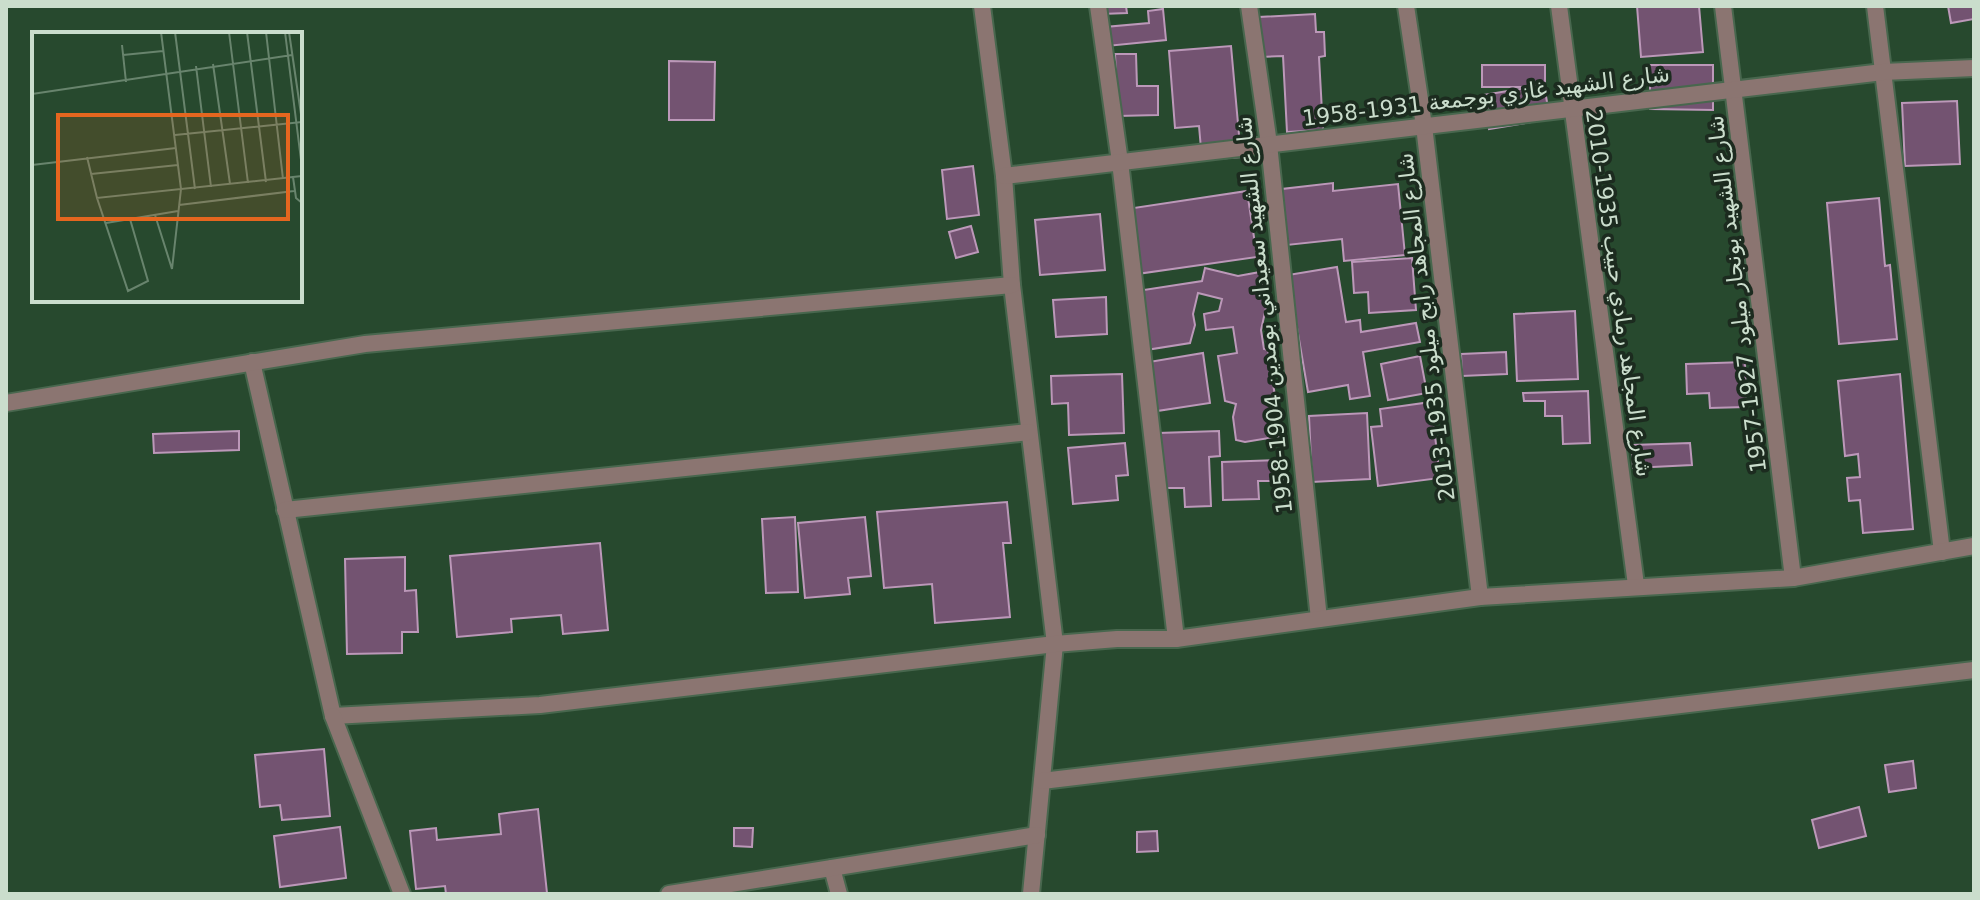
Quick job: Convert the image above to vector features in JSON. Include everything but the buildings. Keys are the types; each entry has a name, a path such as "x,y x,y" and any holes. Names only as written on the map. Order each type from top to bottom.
{"street":[{"path":"982,6 1004,176 1012,285 1055,644 1031,894"},
{"path":"1098,6 1120,162 1176,639"},
{"name":"شارع الشهيد سعيداني بومدين 1904-1958","path":"1249,6 1269,144 1319,619"},
{"name":"شارع المجاهد رابح ميلود 1935-2013","path":"1406,6 1424,126 1480,597"},
{"name":"شارع المجاهد رمادي حبيب 1935-2010","path":"1559,6 1636,585"},
{"name":"شارع الشهيد بونجار ميلود 1927-1957","path":"1723,6 1793,578"},
{"path":"1875,6 1942,552"},
{"name":"شارع الشهيد غازي بوجمعة 1931-1958","path":"1004,176 1883,72 1974,68"},
{"path":"6,403 365,344 1012,285"},
{"path":"252,362 333,716 402,894"},
{"path":"285,510 1029,432"},
{"path":"333,716 540,705 1055,644 1117,639 1176,639 1480,597 1636,585 1793,578 1974,546"},
{"path":"1042,781 1974,670"},
{"path":"669,894 1037,835"},
{"path":"832,868 839,894"}]}
